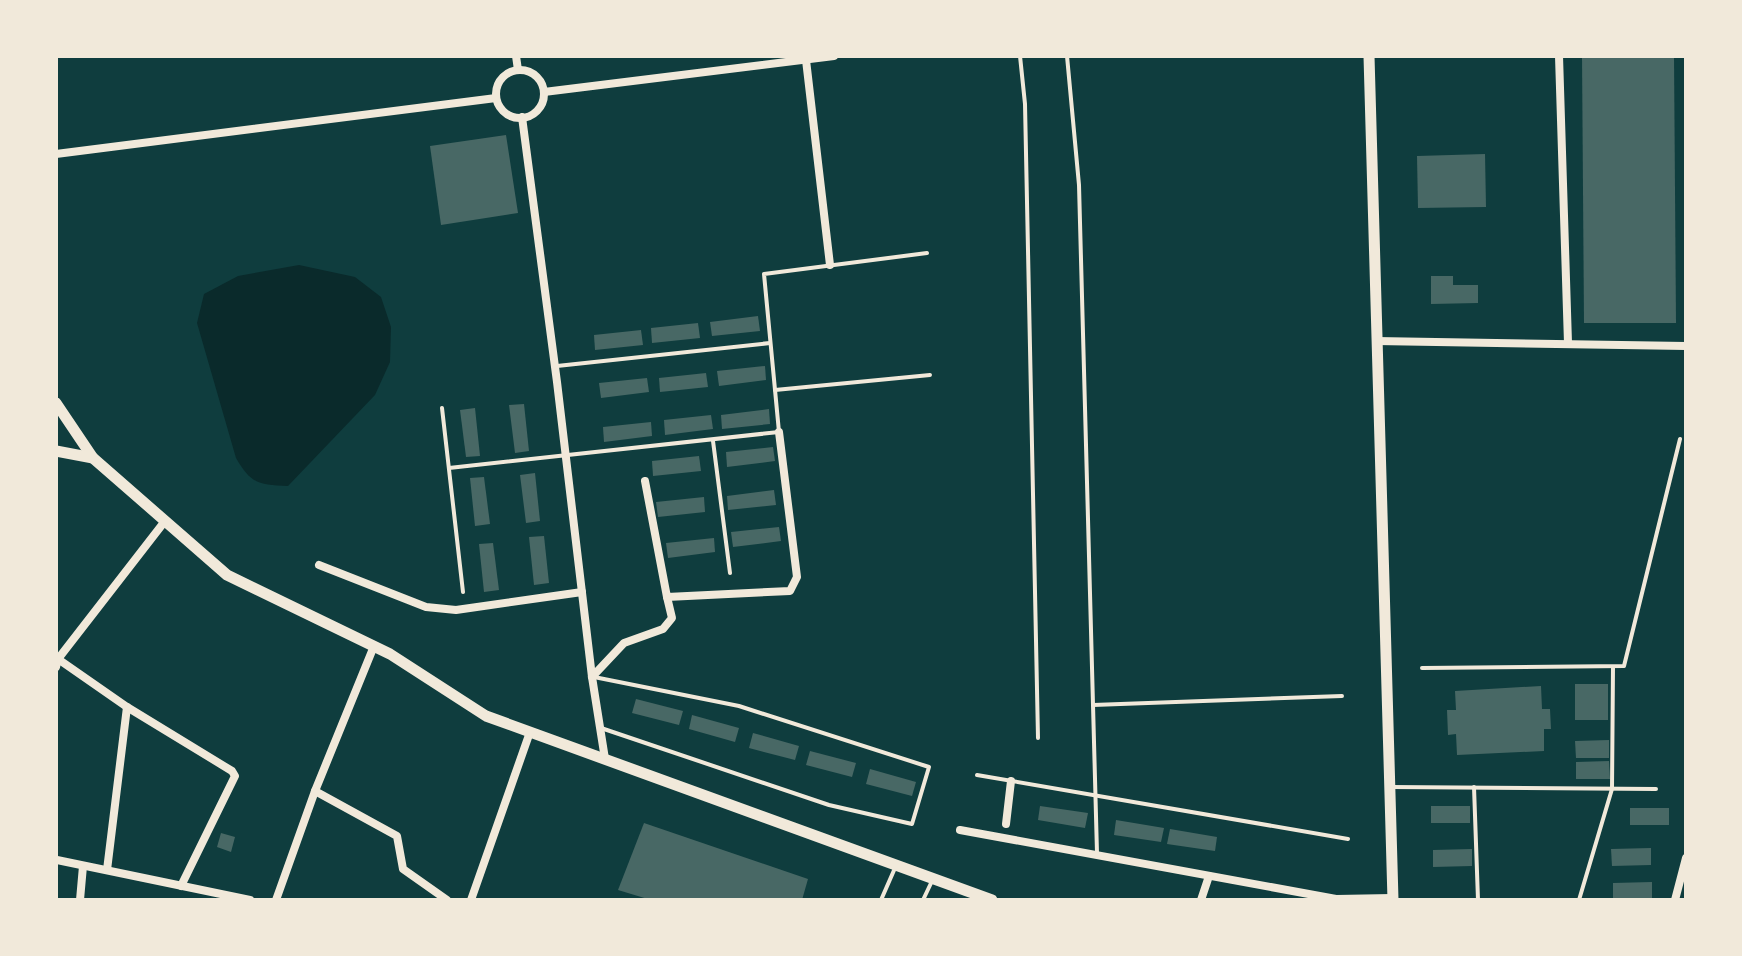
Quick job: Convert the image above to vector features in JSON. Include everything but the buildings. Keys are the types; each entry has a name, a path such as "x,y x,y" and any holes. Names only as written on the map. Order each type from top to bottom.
{"street":[{"path":"516,56 518,70"},
{"path":"544,92 834,56"},
{"path":"960,830 1336,899 1392,899 1369,56"},
{"path":"1559,56 1568,343"},
{"path":"806,60 830,265"},
{"path":"518,70 535,75 544,92 538,109 522,117 505,112 496,98 501,79 518,70"},
{"path":"56,154 496,98"},
{"path":"522,117 605,759"},
{"path":"1376,341 1686,346"},
{"path":"58,409 93,458 227,575 390,654 486,716 992,900"},
{"path":"667,597 790,591 797,577 779,432"},
{"path":"56,451 93,458"},
{"path":"592,677 624,643 663,629 672,618 645,481"},
{"path":"165,521 57,663 232,771 235,776 181,886"},
{"path":"319,565 426,607 456,610 582,592"},
{"path":"276,900 315,791 374,646"},
{"path":"107,870 127,707"},
{"path":"471,900 530,732"},
{"path":"1006,824 1011,781"},
{"path":"315,791 397,836 403,869 447,900"},
{"path":"1675,900 1686,858"},
{"path":"57,860 250,900"},
{"path":"80,900 83,866"},
{"path":"1201,900 1209,876"}],"lane":[{"path":"1020,56 1025,104 1038,738"},
{"path":"1067,56 1079,185 1097,856"},
{"path":"449,468 779,432 764,274 927,253"},
{"path":"555,366 770,343"},
{"path":"775,390 930,375"},
{"path":"442,408 463,592"},
{"path":"1422,668 1624,666 1680,439"},
{"path":"713,441 730,573"},
{"path":"1579,900 1612,789 1613,667"},
{"path":"592,677 739,706 929,767 912,824 829,805 601,728"},
{"path":"1093,705 1342,696"},
{"path":"977,775 1348,839"},
{"path":"1389,787 1656,789"},
{"path":"1474,787 1478,900"},
{"path":"881,900 896,866"},
{"path":"923,900 933,879"}],"water":[{"path":"299,265 355,277 381,297 391,327 390,362 375,395 288,486 270,485 251,478 236,458 197,323 204,294 238,276"}]}
